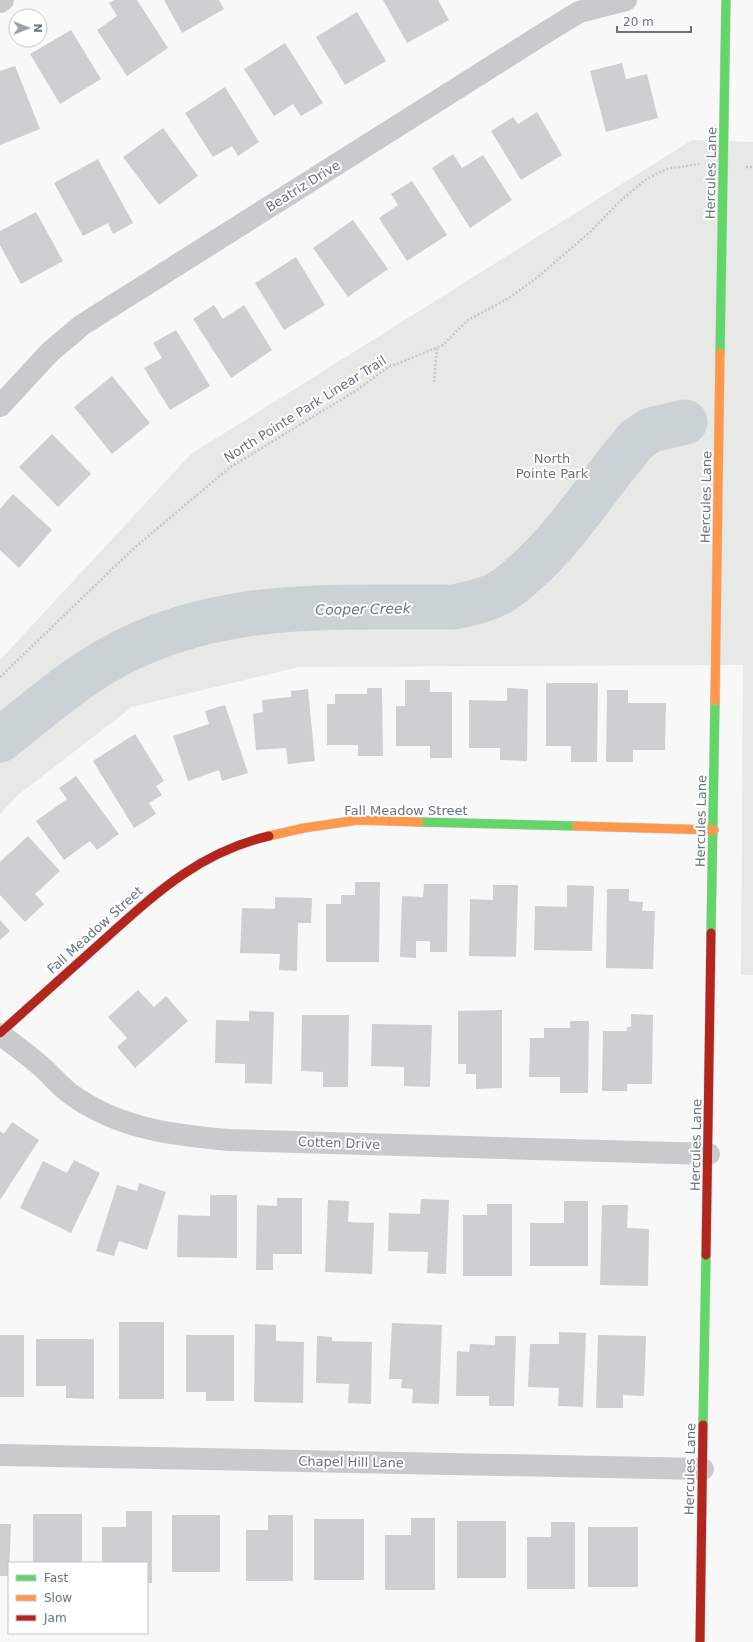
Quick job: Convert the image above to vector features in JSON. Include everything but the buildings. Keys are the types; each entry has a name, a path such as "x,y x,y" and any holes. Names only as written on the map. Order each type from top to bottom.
{"street":[{"name":"Beatriz Drive","path":"0,406 50,352 82,325 579,12 626,0"},
{"name":"Hercules Lane","path":"700,1642 709,1154 726,0"},
{"name":"Fall Meadow Street","path":"0,1034 156,892 206,859 249,841 304,828 358,820 714,830"},
{"name":"Cotten Drive","path":"0,1034 42,1067 72,1095 99,1111 142,1129 182,1136 229,1140 709,1154"},
{"name":"Chapel Hill Lane","path":"0,1455 703,1469"}],"path":[{"name":"North Pointe Park Linear Trail","path":"0,677 133,549 229,468 357,390 387,368 443,345 468,320 509,298 539,276 590,232 620,201 645,180 666,169 694,164 753,167"},
{"path":"434,382 437,348"}],"green space":[{"name":"North Pointe Park","path":"692,140 753,142 753,975 741,975 743,665 299,667 132,707 18,795 0,814 0,660 191,454"}],"waterway":[{"name":"Cooper Creek","path":"0,740 56,695 85,674 115,656 156,637 197,624 239,615 281,610 366,607 453,607 481,600 497,594 509,587 542,557 570,525 637,439 651,430 685,422"}],"traffic: fast":[{"path":"720,353 726,0"},
{"path":"711,933 715,701"},
{"path":"419,822 576,826"},
{"path":"703,1425 706,1255"}],"traffic: slow":[{"path":"715,701 720,353"},
{"path":"269,836 304,828 358,820 419,822"},
{"path":"576,826 714,830"}],"traffic: jam":[{"path":"0,1033 156,894 176,879 219,853 269,836"},
{"path":"706,1255 711,933"},
{"path":"700,1642 703,1425"}]}
